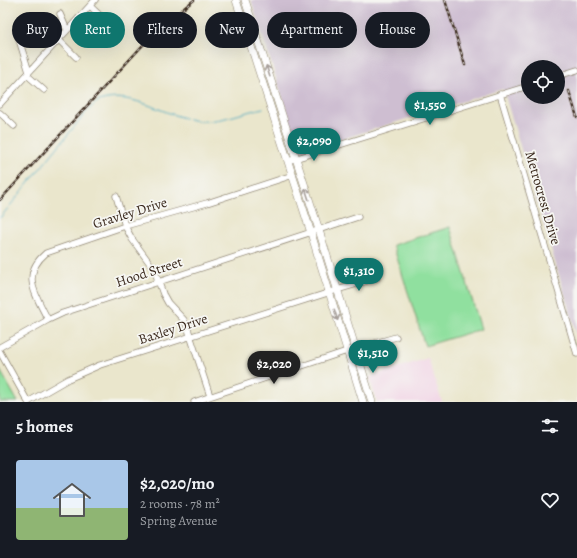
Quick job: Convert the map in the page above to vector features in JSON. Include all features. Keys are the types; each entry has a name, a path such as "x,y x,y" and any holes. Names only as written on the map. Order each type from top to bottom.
{"main road":[{"path":"236,0 293,175 363,402"},
{"path":"245,0 319,230 372,402"}],"street":[{"path":"62,36 95,0"},
{"path":"90,6 96,12"},
{"path":"62,19 67,30"},
{"path":"62,43 76,57"},
{"path":"21,48 28,73 44,90"},
{"path":"0,104 51,48"},
{"path":"565,74 577,70"},
{"path":"288,161 521,88"},
{"name":"Metrocrest Drive","path":"500,94 577,354"},
{"path":"0,113 14,126"},
{"name":"Gravley Drive","path":"48,320 32,285 32,271 39,258 46,253 126,226 207,203 293,175"},
{"path":"116,196 126,226 137,248 154,269 158,282 168,303 184,320 210,396"},
{"name":"Hood Street","path":"0,347 63,312 358,217"},
{"name":"Baxley Drive","path":"28,402 86,370 377,278"},
{"path":"194,402 355,348 396,337"},
{"path":"0,352 28,402"}],"shaded area":[{"path":"251,0 577,0 577,335 503,89 300,152 259,25 259,12 255,12"},
{"path":"428,358 442,402 377,402 369,377"}],"green space":[{"path":"450,227 481,329 425,346 393,245"},
{"path":"0,370 18,402 0,402"}],"waterway":[{"path":"0,218 87,111 99,101 112,98 126,99 151,106 177,116 203,121 226,118 263,108"}],"railway":[{"path":"0,200 143,45 162,26 194,0"},
{"path":"445,0 465,65"},
{"path":"569,91 577,117"}]}
